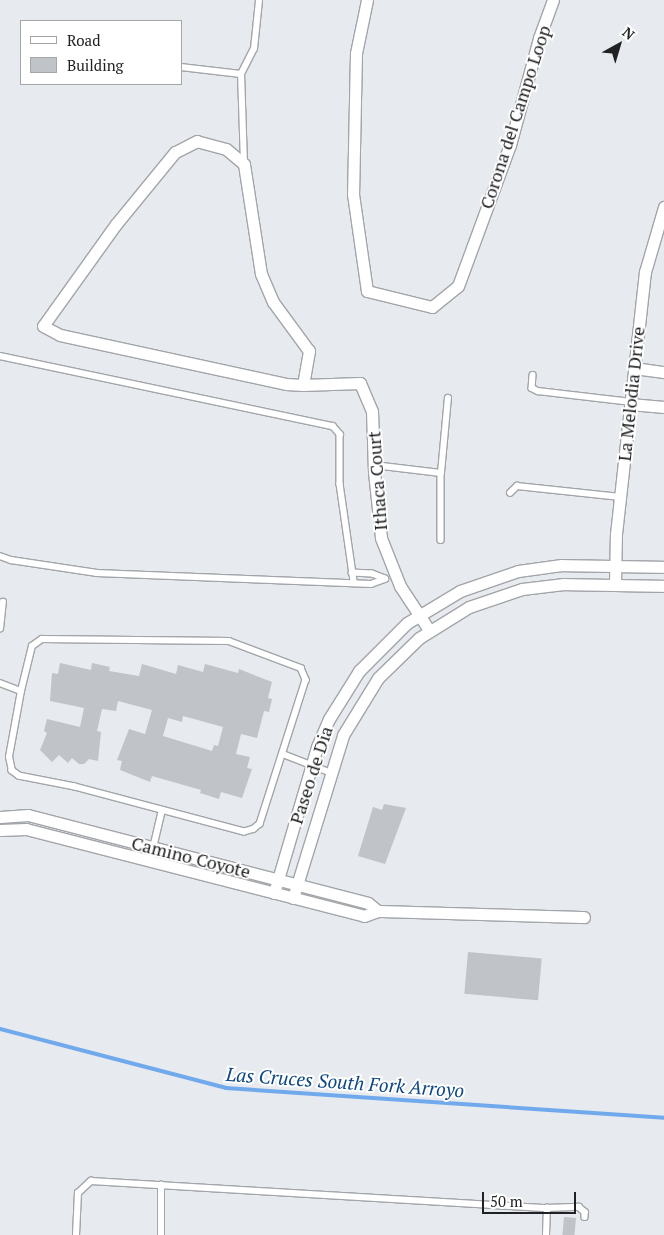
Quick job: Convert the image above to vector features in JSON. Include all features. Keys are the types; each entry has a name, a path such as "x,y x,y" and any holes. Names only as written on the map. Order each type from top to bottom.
{"street":[{"name":"Corona del Campo Loop","path":"367,0 356,53 353,194 367,291 432,307 458,286 510,145 539,38 553,0"},
{"path":"197,141 226,150 244,164 261,274 272,302 309,351 303,385 152,356 60,335 43,326 116,224 176,152 197,141"},
{"name":"La Melodia Drive","path":"615,584 620,498 645,272 663,210"},
{"path":"634,368 664,372"},
{"name":"Ithaca Court","path":"303,385 360,383 372,411 374,465 381,538 391,578 429,630"},
{"path":"631,403 664,407"},
{"name":"Paseo de Dia","path":"274,893 329,719 353,679 380,647 418,615 460,591 507,573 552,566 615,565 664,567"},
{"name":"Paseo de Dia","path":"293,898 329,772 343,735 362,700 394,660 429,630 469,607 522,589 553,585 615,584 664,586"},
{"name":"Camino Coyote","path":"0,817 28,815 368,903 378,911"},
{"name":"Camino Coyote","path":"0,830 26,829 364,916 378,911 584,917"}],"lane":[{"path":"244,164 241,74 254,49 259,0"},
{"path":"182,67 241,74"},
{"path":"0,356 334,426 340,434 340,484 354,582"},
{"path":"533,375 532,388 538,392 631,403"},
{"path":"441,540 441,473 448,398"},
{"path":"374,465 441,473"},
{"path":"510,493 517,486 620,498"},
{"path":"0,556 11,560 97,572 371,584 391,578"},
{"path":"352,573 372,574 391,578"},
{"path":"0,629 3,602"},
{"path":"42,639 239,644 298,665 305,674 263,818 254,829 244,832 75,786 19,776 12,771 9,757 21,691 32,646 42,639"},
{"path":"0,682 21,691"},
{"path":"283,754 329,772"},
{"path":"150,861 162,810"},
{"path":"76,1235 78,1193 83,1185 91,1181 547,1208 579,1207 585,1212 585,1217"},
{"path":"161,1185 161,1235"},
{"path":"546,1235 547,1208"}],"building":[{"path":"60,663 91,670 92,663 110,667 109,671 139,676 142,664 176,674 178,665 203,672 205,664 238,673 239,669 272,682 268,698 272,699 269,712 264,711 257,738 241,734 236,754 250,757 247,768 252,769 242,798 221,792 219,799 200,793 201,790 152,776 150,782 120,770 122,761 117,760 129,729 145,734 152,710 118,701 116,711 102,709 97,731 101,732 98,761 89,759 84,764 79,764 72,758 68,763 59,755 52,762 40,750 47,733 44,731 47,719 80,727 84,708 50,701 52,673 58,674","holes":["183,716 223,727 218,746 214,745 212,751 163,736 168,718 182,722"]},
{"path":"384,804 406,808 385,864 358,856 373,807 382,810"},
{"path":"468,952 542,958 538,1000 464,994"},
{"path":"564,1217 576,1218 574,1235 562,1235"}],"waterway":[{"name":"Las Cruces South Fork Arroyo","path":"0,1029 226,1088 664,1118"}]}
